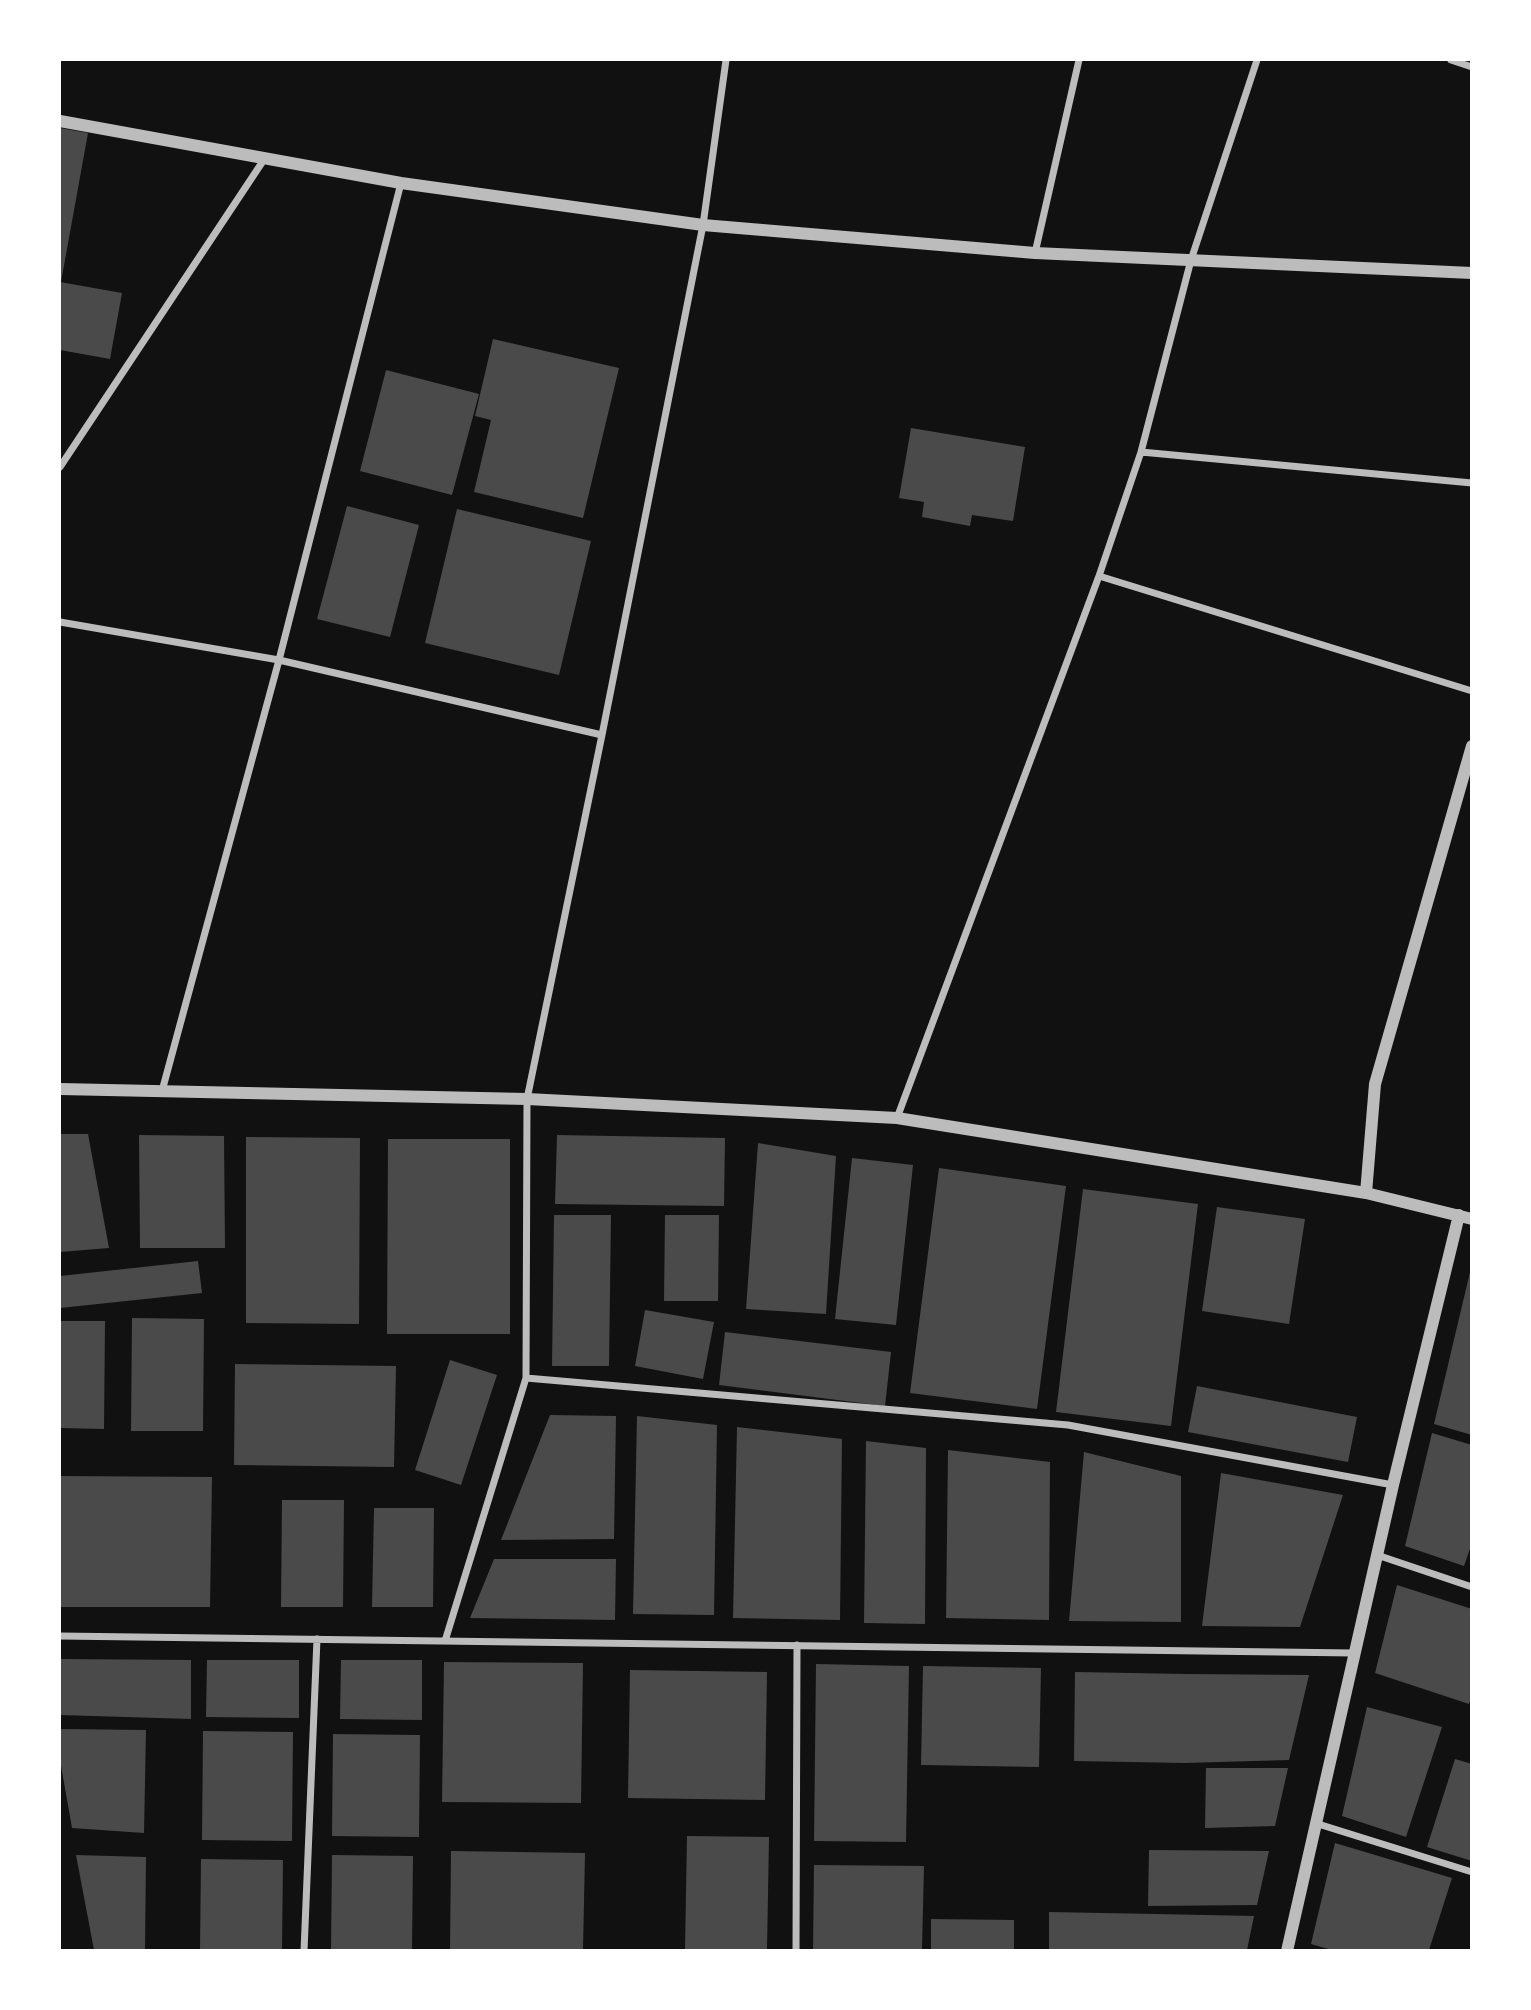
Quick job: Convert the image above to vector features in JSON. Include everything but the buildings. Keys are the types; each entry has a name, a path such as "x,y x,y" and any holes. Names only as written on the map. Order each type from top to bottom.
{"street":[{"path":"445,1641 526,1378 527,1099 703,225 726,60"},
{"path":"1034,253 1079,60"},
{"path":"897,1118 1099,576 1140,452 1191,260 1257,60"},
{"path":"1451,60 1472,67"},
{"path":"60,121 401,183 703,225 1034,253 1472,273"},
{"path":"60,467 265,158"},
{"path":"162,1091 279,660 401,183"},
{"path":"1140,452 1472,484"},
{"path":"1099,576 1472,691"},
{"path":"60,622 279,660 602,735"},
{"path":"1366,1192 1375,1084 1472,746"},
{"path":"60,1089 527,1099 897,1118 1366,1192 1465,1217 1393,1485 1314,1822 1287,1951"},
{"path":"526,1378 1068,1426 1393,1485"},
{"path":"1377,1555 1472,1587"},
{"path":"60,1636 1354,1653"},
{"path":"304,1951 317,1639"},
{"path":"796,1951 797,1645"},
{"path":"1314,1822 1472,1872"}]}
